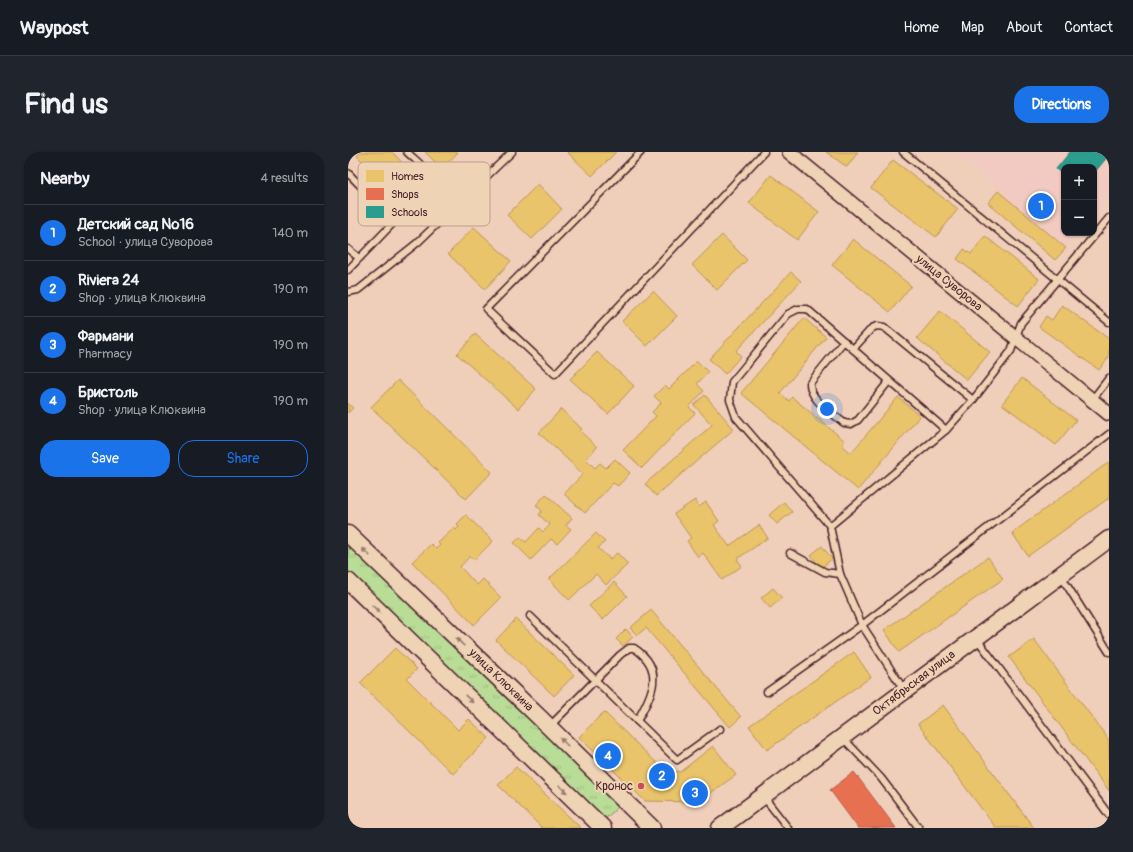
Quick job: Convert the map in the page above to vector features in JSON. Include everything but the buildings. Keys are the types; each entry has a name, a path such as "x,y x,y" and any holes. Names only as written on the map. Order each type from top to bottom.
{"street":[{"name":"улица Суворова","path":"789,152 1109,414"},
{"name":"улица Клюквина","path":"348,534 652,828"},
{"name":"Октябрьская улица","path":"720,828 1109,539"},
{"path":"350,586 603,828"}],"lane":[{"path":"407,152 418,162"},
{"path":"490,173 512,152"},
{"path":"641,152 486,309 555,374 764,152"},
{"path":"903,152 1109,322"},
{"path":"348,173 358,183"},
{"path":"830,526 946,430 973,400 1011,351 1021,323 1109,218"},
{"path":"348,270 390,226"},
{"path":"348,292 358,290 417,243 435,226"},
{"path":"348,248 359,258"},
{"path":"904,690 862,626 840,574 830,526 736,417 730,400 732,382 788,314 798,309 807,309 946,430"},
{"path":"853,349 872,328 877,326 884,327 973,400"},
{"path":"844,341 810,383 810,390 814,397 844,423 851,424 858,420 889,381"},
{"path":"1092,400 1109,378"},
{"path":"768,692 862,626 1109,434"},
{"path":"790,554 825,572 840,574"},
{"path":"1060,575 1109,652"},
{"path":"530,616 677,760 720,729"},
{"path":"976,637 1109,815"},
{"path":"549,727 620,654 629,648 634,648 640,651 652,669 654,680 650,699 637,721"},
{"path":"841,737 881,778 919,828"},
{"path":"763,796 788,828"}],"shaded area":[{"path":"954,152 1109,152 1109,197 1097,211 1097,164 1061,164 1061,236 1076,236 1067,247"}],"green space":[{"path":"348,545 619,806 604,820 348,572"}],"place":[{"name":"Детский сад №16","path":"1041,206"},
{"name":"Бристоль","path":"608,756"},
{"name":"Riviera 24","path":"662,776"},
{"name":"Кронос","path":"641,786"},
{"name":"Фармани","path":"695,793"}]}
